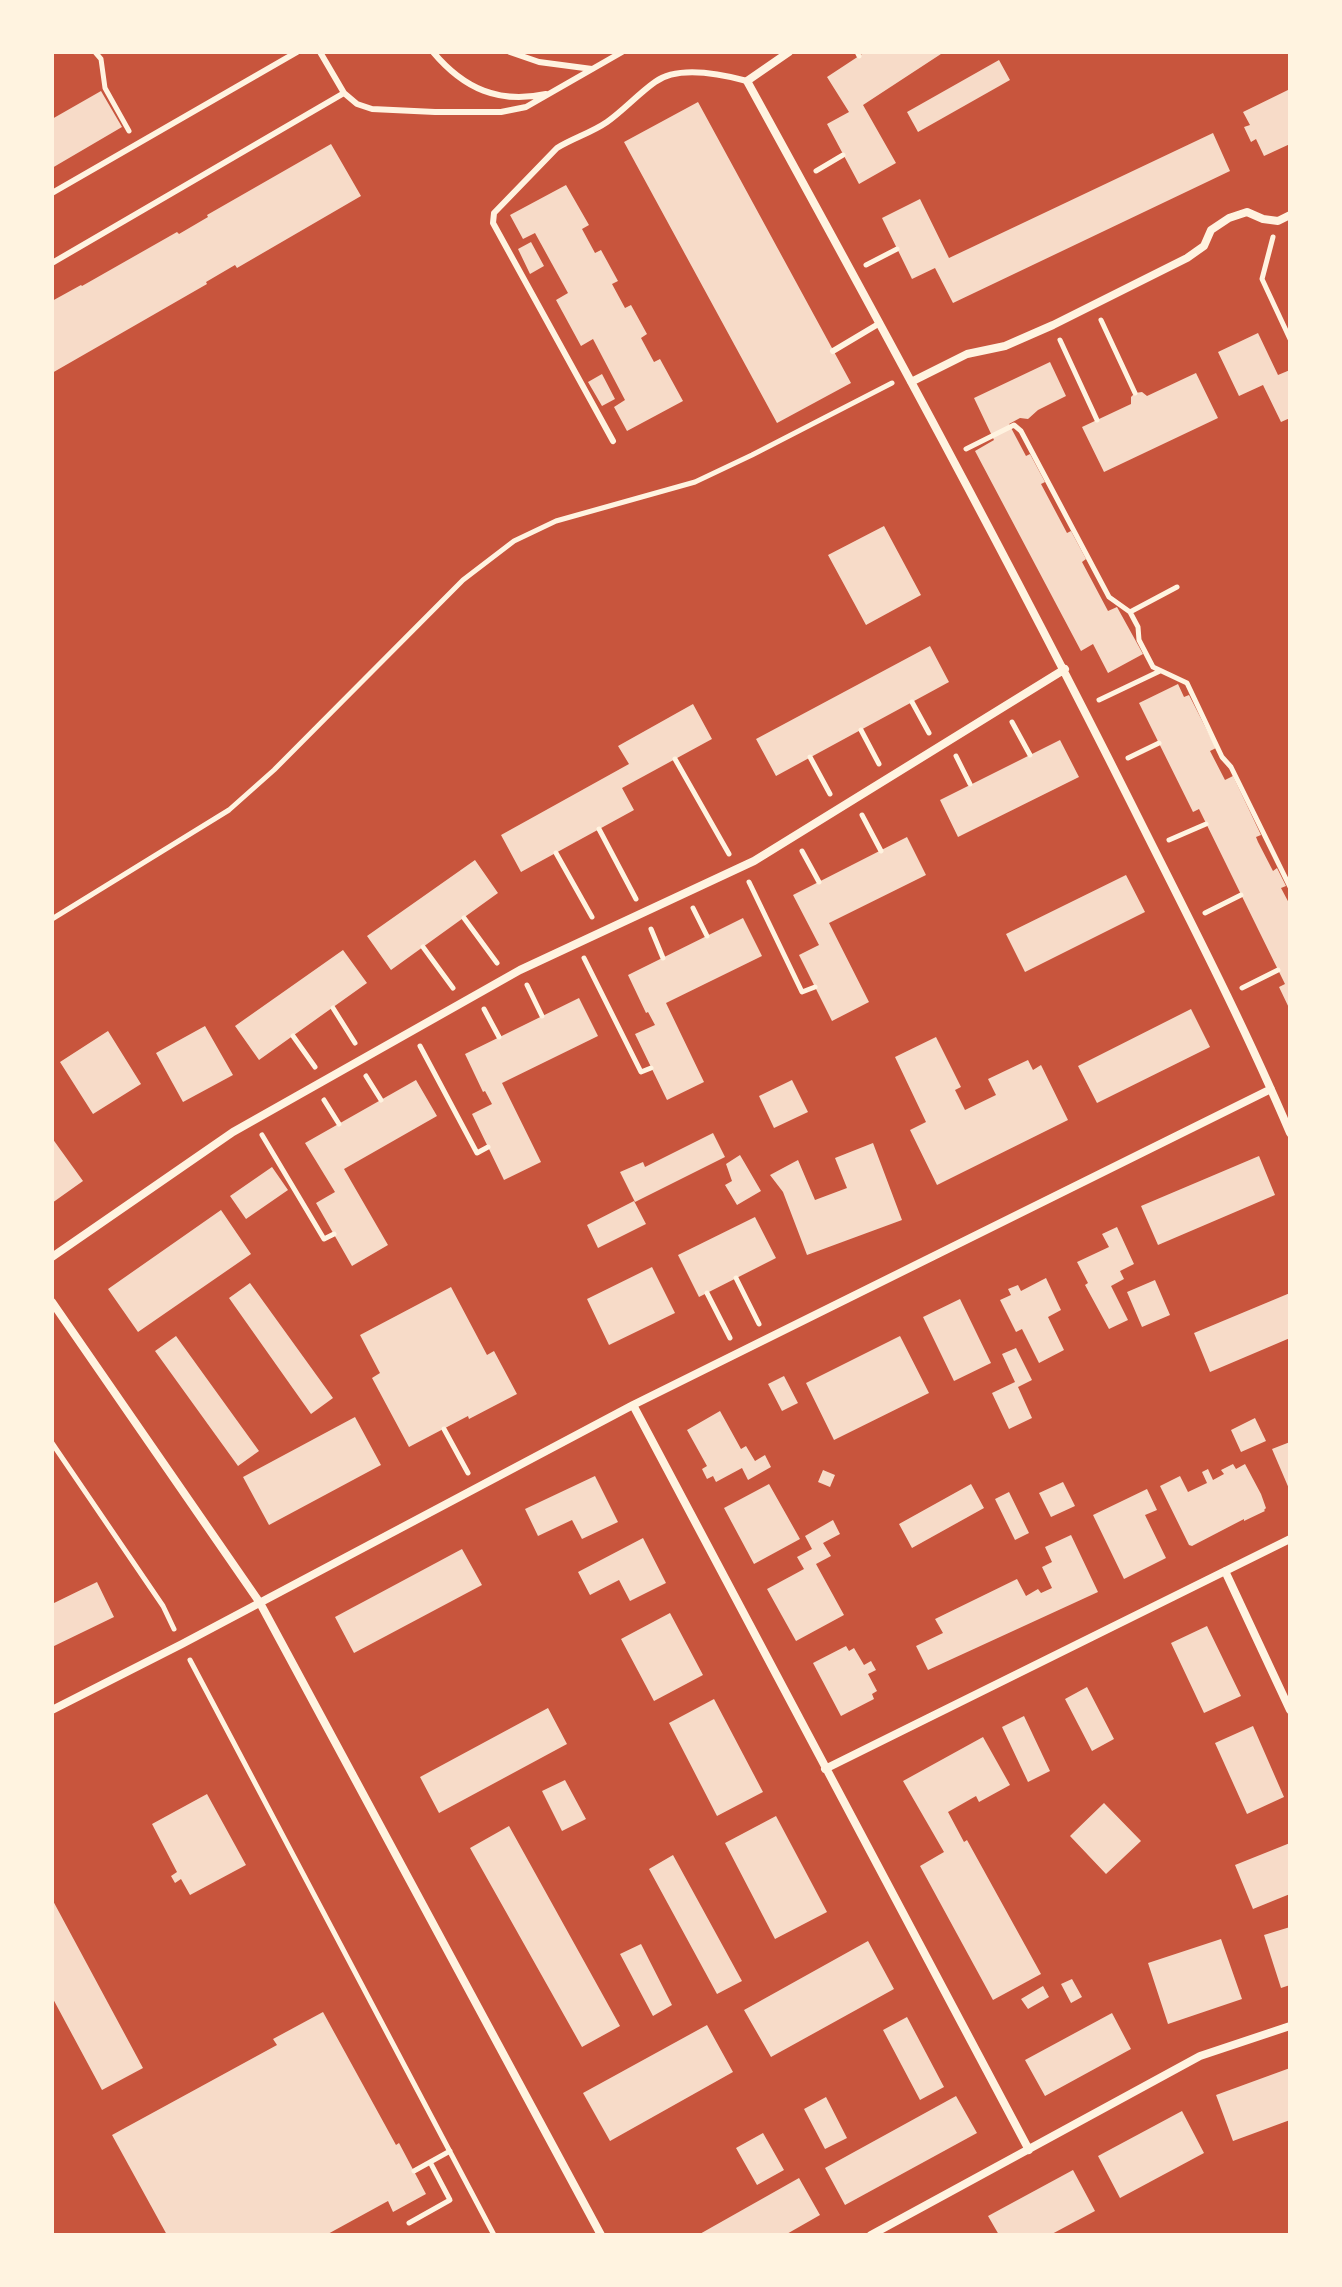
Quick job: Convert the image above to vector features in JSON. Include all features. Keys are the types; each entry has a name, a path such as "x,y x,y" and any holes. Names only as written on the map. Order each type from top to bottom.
{"street":[{"path":"789,52 747,81 1065,669 1227,995 1290,1133"},
{"path":"910,378 967,354 1005,346 1094,305 1187,258 1204,246 1211,230 1229,218 1247,212 1278,221 1290,215"},
{"path":"52,1257 233,1132 520,970 740,868 1065,669"},
{"path":"52,1710 633,1405 1271,1089"},
{"path":"52,1302 260,1603 598,2234"},
{"path":"633,1405 1029,2150"},
{"path":"825,1769 1290,1539"},
{"path":"1225,1571 1290,1710"},
{"path":"871,2235 1200,2056 1290,2026"}],"lane":[{"path":"52,193 297,52"},
{"path":"320,52 344,93 357,104 398,112 501,112 526,107 617,54"},
{"path":"433,52 476,88 495,95 519,99 556,90"},
{"path":"510,52 539,62 593,69"},
{"path":"613,441 493,223 494,213 557,148 618,115 666,76 677,73 714,74 747,81"},
{"path":"52,263 344,93"},
{"path":"833,351 880,323"}],"path":[{"path":"95,52 101,59 105,88 136,144"},
{"path":"801,179 843,155"},
{"path":"1278,221 1262,279 1290,339"},
{"path":"852,272 897,249"},
{"path":"1094,305 1135,393"},
{"path":"1053,325 1097,420"},
{"path":"52,919 229,810 274,770 463,580 514,541 556,521 695,482 910,378"},
{"path":"952,456 1014,425 1021,431 1109,597 1130,612 1138,627 1139,640 1153,667 1187,683 1290,887"},
{"path":"1130,612 1177,587"},
{"path":"1083,707 1160,671"},
{"path":"912,702 937,748"},
{"path":"1004,707 1030,755"},
{"path":"861,730 887,779"},
{"path":"948,741 970,784"},
{"path":"1112,765 1159,743"},
{"path":"810,757 838,809"},
{"path":"675,759 740,868 802,992 815,987"},
{"path":"854,799 881,851"},
{"path":"1153,847 1206,824"},
{"path":"599,829 644,912 663,958"},
{"path":"794,837 819,882"},
{"path":"556,853 600,932"},
{"path":"685,893 707,936"},
{"path":"1190,920 1241,895"},
{"path":"464,918 507,977"},
{"path":"577,943 641,1072 651,1068"},
{"path":"423,947 463,1002"},
{"path":"520,970 542,1016"},
{"path":"1227,995 1278,970"},
{"path":"477,994 499,1037"},
{"path":"333,1008 381,1100"},
{"path":"412,1031 477,1153 488,1147"},
{"path":"293,1036 325,1080"},
{"path":"315,1086 339,1124"},
{"path":"254,1121 324,1239 334,1234"},
{"path":"736,1278 766,1339"},
{"path":"707,1293 737,1354"},
{"path":"444,1429 476,1488"},
{"path":"52,1443 163,1606 494,2235"},
{"path":"414,2171 450,2151"},
{"path":"409,2223 450,2200 430,2162"}],"building":[{"path":"865,52 944,52 863,105 896,163 859,184 827,124 849,112 827,77"},
{"path":"999,60 1010,80 918,132 907,112"},
{"path":"1290,89 1290,144 1264,156 1256,139 1251,142 1244,127 1250,125 1243,112"},
{"path":"101,91 122,127 52,168 52,119"},
{"path":"698,102 851,383 777,423 624,142"},
{"path":"1213,133 1230,171 953,303 935,268 912,279 882,218 920,199 949,258"},
{"path":"331,144 361,196 237,268 235,265 52,373 52,301 177,232 179,234"},
{"path":"566,185 589,225 582,229 595,253 601,250 618,281 612,284 625,308 631,305 647,334 641,338 654,362 660,359 683,401 627,431 614,407 625,400 593,339 581,346 556,300 568,293 535,233 523,239 510,215"},
{"path":"531,242 544,266 530,274 518,249"},
{"path":"1258,333 1278,375 1290,370 1290,418 1281,422 1263,385 1239,396 1218,352"},
{"path":"1050,362 1066,396 1038,410 1028,419 1020,418 1009,424 1026,456 1030,454 1045,482 1041,484 1067,533 1071,531 1086,559 1082,562 1108,611 1117,607 1143,654 1108,673 1093,644 1081,651 975,451 994,440 974,398"},
{"path":"1196,373 1218,418 1104,472 1082,427 1131,404 1135,393 1142,392 1147,396"},
{"path":"602,374 615,399 602,406 588,382"},
{"path":"884,526 921,595 866,625 828,555"},
{"path":"930,646 949,682 776,776 756,739"},
{"path":"1178,684 1184,697 1189,695 1216,748 1210,751 1225,780 1233,776 1261,835 1256,837 1258,842 1273,871 1277,868 1286,886 1281,888 1290,905 1290,1010 1279,987 1285,984 1199,809 1193,812 1139,703"},
{"path":"693,704 712,739 622,788 634,810 521,872 501,835 629,764 618,746"},
{"path":"1060,740 1079,777 958,837 940,800"},
{"path":"907,837 926,875 829,923 869,1002 832,1021 799,955 819,945 793,895"},
{"path":"475,860 498,893 391,970 367,936"},
{"path":"1126,875 1145,912 1025,972 1006,934"},
{"path":"743,918 762,956 666,1003 704,1082 667,1100 635,1034 655,1025 628,975"},
{"path":"343,950 367,983 259,1060 235,1026"},
{"path":"579,998 598,1036 502,1083 541,1162 504,1180 472,1114 492,1104 465,1054"},
{"path":"1191,1009 1210,1047 1097,1103 1078,1066"},
{"path":"205,1026 233,1075 183,1102 156,1053"},
{"path":"108,1031 141,1084 93,1114 60,1062"},
{"path":"936,1037 961,1087 955,1090 965,1110 996,1095 988,1079 1028,1060 1033,1070 1041,1065 1068,1120 937,1185 910,1130 926,1122 895,1057"},
{"path":"416,1080 437,1116 344,1169 388,1245 352,1266 316,1203 335,1192 305,1143"},
{"path":"792,1080 808,1112 774,1128 759,1096"},
{"path":"713,1133 725,1157 635,1202 620,1172 643,1162 645,1167"},
{"path":"52,1138 83,1181 52,1203"},
{"path":"873,1143 902,1220 807,1255 783,1192 770,1175 798,1160 815,1200 847,1188 835,1158"},
{"path":"740,1155 761,1191 737,1205 725,1185 732,1181 726,1164"},
{"path":"1259,1156 1275,1195 1158,1245 1141,1206"},
{"path":"272,1167 288,1190 246,1219 230,1196"},
{"path":"634,1201 646,1224 598,1248 587,1225"},
{"path":"221,1210 251,1254 138,1332 108,1289"},
{"path":"755,1217 776,1258 699,1297 678,1255"},
{"path":"1117,1227 1134,1264 1120,1271 1124,1279 1111,1286 1128,1320 1109,1329 1085,1285 1088,1283 1077,1262 1109,1247 1102,1234"},
{"path":"652,1267 675,1313 609,1345 587,1299"},
{"path":"1046,1278 1061,1310 1048,1317 1064,1350 1039,1363 1022,1329 1016,1332 1000,1300 1011,1295 1008,1289 1018,1285 1021,1291"},
{"path":"1155,1280 1170,1315 1142,1327 1127,1292"},
{"path":"250,1283 333,1398 311,1414 229,1298"},
{"path":"451,1287 487,1355 494,1351 517,1394 409,1447 372,1378 380,1373 360,1335"},
{"path":"1290,1293 1290,1338 1210,1372 1194,1333"},
{"path":"960,1299 991,1363 954,1381 923,1317"},
{"path":"176,1336 259,1451 238,1466 155,1351"},
{"path":"900,1336 929,1393 834,1440 806,1383"},
{"path":"1016,1348 1032,1380 1018,1387 1032,1418 1009,1429 992,1393 1015,1382 1002,1354"},
{"path":"784,1376 798,1403 782,1411 768,1384"},
{"path":"720,1411 741,1449 746,1446 755,1461 765,1455 771,1467 748,1480 742,1468 716,1482 713,1476 707,1479 702,1469 707,1466 687,1430"},
{"path":"355,1417 381,1465 269,1525 243,1477"},
{"path":"1255,1418 1266,1441 1241,1452 1231,1430"},
{"path":"1290,1442 1290,1491 1272,1449"},
{"path":"1233,1464 1236,1469 1245,1464 1261,1494 1265,1511 1189,1545 1160,1486 1180,1476 1188,1492 1207,1483 1202,1472 1208,1469 1213,1480 1224,1474 1221,1470"},
{"path":"823,1470 835,1475 830,1487 818,1482"},
{"path":"595,1476 618,1522 582,1539 572,1520 538,1536 525,1509"},
{"path":"1063,1482 1075,1506 1051,1517 1039,1493"},
{"path":"769,1484 800,1539 754,1564 724,1508"},
{"path":"971,1484 984,1508 912,1548 899,1524"},
{"path":"1147,1489 1157,1510 1145,1515 1166,1558 1124,1579 1093,1515"},
{"path":"1009,1492 1029,1533 1015,1540 995,1499"},
{"path":"833,1520 840,1534 823,1543 831,1556 816,1564 844,1615 796,1641 767,1589 804,1569 797,1557 812,1549 805,1536"},
{"path":"1071,1535 1098,1592 928,1670 916,1646 943,1633 935,1619 1017,1579 1026,1596 1038,1589 1041,1593 1052,1588 1042,1567 1052,1562 1045,1547"},
{"path":"643,1538 666,1583 630,1601 619,1580 590,1595 578,1572"},
{"path":"462,1549 482,1585 354,1653 335,1617"},
{"path":"97,1582 114,1617 52,1647 52,1604"},
{"path":"670,1613 703,1675 654,1701 621,1639"},
{"path":"1207,1626 1241,1696 1204,1713 1171,1643"},
{"path":"846,1646 849,1651 854,1648 864,1665 871,1661 876,1670 868,1674 877,1691 872,1694 874,1699 841,1716 813,1663"},
{"path":"1087,1687 1114,1739 1092,1751 1065,1699"},
{"path":"714,1699 763,1792 717,1816 669,1723"},
{"path":"548,1708 567,1744 439,1813 420,1777"},
{"path":"1024,1716 1050,1771 1028,1782 1002,1727"},
{"path":"1253,1726 1284,1797 1247,1814 1215,1743"},
{"path":"983,1737 1010,1785 979,1802 976,1796 948,1812 964,1842 967,1840 1041,1974 993,2000 920,1866 944,1852 903,1781"},
{"path":"565,1780 586,1819 562,1831 542,1791"},
{"path":"207,1794 246,1865 190,1895 181,1879 175,1883 171,1876 177,1872 152,1824"},
{"path":"1104,1803 1141,1841 1106,1874 1070,1836"},
{"path":"776,1816 827,1912 775,1939 725,1843"},
{"path":"509,1826 620,2026 582,2047 470,1848"},
{"path":"1290,1843 1290,1894 1253,1909 1235,1865"},
{"path":"673,1855 742,1981 717,1994 649,1869"},
{"path":"52,1899 143,2068 102,2090 52,1997"},
{"path":"1290,1927 1290,1985 1281,1988 1264,1935"},
{"path":"1221,1939 1242,1999 1168,2024 1148,1963"},
{"path":"868,1941 894,1989 771,2057 744,2010"},
{"path":"641,1944 672,2005 653,2016 620,1954"},
{"path":"1072,1979 1082,1997 1071,2003 1061,1984"},
{"path":"1043,1986 1049,1997 1028,2009 1021,1999"},
{"path":"323,2012 426,2194 393,2212 388,2201 326,2235 167,2235 112,2135 277,2045 273,2039"},
{"path":"1112,2013 1131,2049 1045,2096 1025,2060"},
{"path":"907,2017 944,2087 920,2100 883,2030"},
{"path":"707,2025 733,2072 610,2141 583,2093"},
{"path":"1290,2068 1290,2120 1233,2141 1216,2095"},
{"path":"956,2096 977,2133 845,2205 825,2168"},
{"path":"826,2097 847,2138 825,2149 804,2109"},
{"path":"1182,2111 1204,2153 1120,2198 1098,2156"},
{"path":"763,2133 784,2170 757,2185 736,2148"},
{"path":"1073,2170 1095,2211 1050,2235 999,2235 988,2216"},
{"path":"799,2178 820,2215 785,2235 698,2235"}]}
